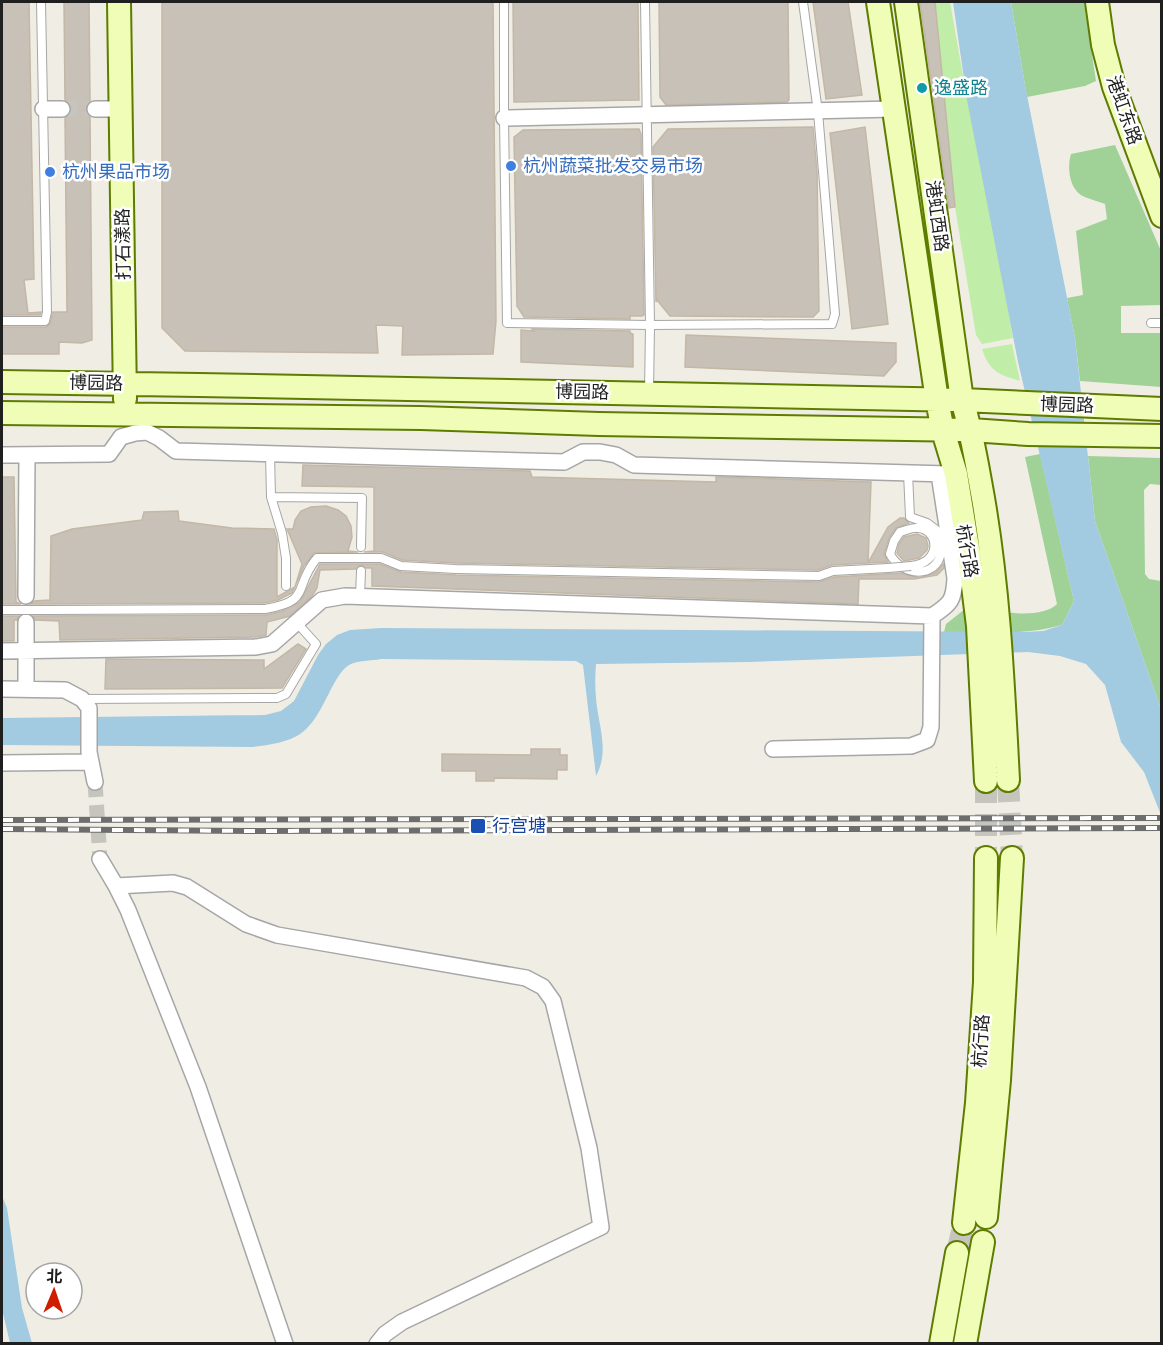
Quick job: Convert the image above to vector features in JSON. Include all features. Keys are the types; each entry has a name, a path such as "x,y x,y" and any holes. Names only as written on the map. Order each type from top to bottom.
{"main road":[{"name":"打石漾路","path":"119,2 125,384 138,420"},
{"name":"港虹西路","path":"878,2 943,431"},
{"name":"港虹西路","path":"906,2 962,400 971,430"},
{"name":"港虹东路","path":"1097,2 1114,87 1161,216"},
{"name":"博园路","path":"2,382 962,400 1161,409"},
{"name":"博园路","path":"2,413 138,420 421,418 1161,436"},
{"name":"杭行路","path":"971,430 991,544 989,626 992,681 1008,780"},
{"name":"杭行路","path":"943,431 948,474 989,626"},
{"name":"杭行路","path":"986,781 992,681"},
{"name":"杭行路","path":"964,1223 985,982 986,858"},
{"name":"杭行路","path":"986,1217 999,1080 1012,858"},
{"path":"965,1344 983,1242"},
{"path":"941,1344 957,1253"}],"street":[{"path":"95,109 121,109"},
{"path":"43,110 62,110"},
{"path":"504,118 894,110"},
{"path":"2,455 109,454 121,437 135,432 138,420 176,451 564,462 583,452 600,452 616,456 634,465 948,474 955,586 954,594 947,606 932,622 931,727 927,740 911,746 773,749"},
{"path":"599,424 600,452"},
{"path":"26,596 27,455"},
{"path":"2,651 256,647 272,644 290,624 322,600 345,596 932,622"},
{"path":"26,621 26,689"},
{"path":"2,689 65,690 85,703 90,757 95,782"},
{"path":"2,763 90,757"},
{"path":"100,859 128,910 198,1087 285,1344"},
{"path":"116,886 173,883 187,887 246,924 278,935 526,978 543,987 553,1000 589,1148 601,1227 402,1322 385,1334 376,1344"}],"lane":[{"path":"2,321 45,321 47,312 41,2"},
{"path":"504,2 507,323 832,324 835,314 818,112 803,2"},
{"path":"645,2 649,393"},
{"path":"1151,322 1161,322"},
{"path":"270,454 271,497 282,533 286,558 286,586"},
{"path":"2,610 265,609 285,606 297,598 317,558 381,558 401,566 819,576 833,571 888,568 911,566 919,566 929,560 935,551 929,532 919,528 900,532 890,554 896,565 906,570 917,572 930,569 936,562 941,553 941,542 939,532 927,523 910,517 908,473"},
{"path":"271,497 362,498 361,547"},
{"path":"360,596 361,571"},
{"path":"85,703 277,698 286,694 316,644 290,624"}],"green space":[{"path":"927,2 950,2 965,87 971,98 1013,338 982,344 976,335 929,49 932,26"},
{"path":"1011,2 1084,2 1096,81 1085,86 1027,97"},
{"path":"1115,145 1161,251 1161,305 1121,306 1121,333 1161,333 1161,387 1080,381 1067,298 1083,295 1076,231 1107,219 1105,204 1081,195 1074,187 1069,171 1070,159 1071,154"},
{"path":"1012,344 1020,381 996,371 988,362 982,349"},
{"path":"1040,454 1074,601 1062,625 1018,632 944,632 946,624 970,605 1002,612 1028,613 1049,609 1057,604 1025,457"},
{"path":"1088,456 1161,458 1161,485 1150,484 1144,490 1145,574 1149,579 1161,581 1161,709 1095,521"}],"water":[{"path":"953,2 1011,2 1075,338 1095,521 1161,709 1161,815 1144,772 1121,742 1105,685 1086,664 1060,656 1028,652 750,662 596,664 596,698 603,747 596,776 583,665 576,661 381,659 356,662 340,673 316,717 302,733 269,745 253,747 2,745 2,718 265,715 281,711 294,701 326,644 337,635 350,630 381,628 1024,632 1043,631 1062,625 1074,601 1018,362 967,100"},
{"path":"2,1196 7,1208 24,1321 32,1343 10,1343 2,1309"}],"building":[{"path":"2,2 29,2 34,279 24,280 28,313 41,312 40,315 2,315"},
{"path":"64,2 89,2 90,101 85,110 90,117 92,340 82,343 59,342 59,354 2,354 2,327 46,327 50,324 53,312 67,312 65,118 70,114 72,108 65,100"},
{"path":"162,2 493,2 496,321 493,354 402,355 403,326 376,325 378,353 185,351 162,328"},
{"path":"513,2 638,2 639,100 514,102"},
{"path":"659,2 788,2 789,100 787,102 666,105 660,97"},
{"path":"813,2 848,2 862,95 826,99"},
{"path":"920,2 935,2 955,207 949,208"},
{"path":"813,127 817,172 819,311 813,317 670,316 657,300 656,302 653,147 668,129"},
{"path":"865,127 888,324 852,329 830,133"},
{"path":"639,129 641,134 644,315 630,316 630,319 524,317 517,306 514,137 523,130"},
{"path":"532,329 630,331 633,334 633,367 521,362 521,330 534,331"},
{"path":"686,335 896,343 896,362 884,376 685,367"},
{"path":"303,465 530,471 532,477 716,482 716,477 871,482 868,563 832,565 818,570 402,560 383,552 364,552 374,551 374,487 302,486"},
{"path":"2,477 14,477 16,602 21,604 2,604"},
{"path":"326,506 338,510 346,516 351,526 352,537 348,551 358,552 314,553 304,566 295,586 302,564 287,529 293,529 295,520 301,511 311,507"},
{"path":"178,511 179,521 232,528 274,529 277,540 277,597 295,587 292,593 278,600 264,603 31,604 34,601 50,600 51,536 72,529 142,520 144,512"},
{"path":"900,518 904,518 909,523 896,528 889,538 884,554 888,562 868,563 888,527"},
{"path":"917,534 926,538 927,550 919,558 904,561 897,553 899,544 904,537"},
{"path":"320,564 380,564 401,572 456,575 819,582 834,577 901,573 919,578 936,572 943,564 944,568 937,575 914,579 859,579 858,604 372,586 372,568 361,565 356,569 320,570 317,588 312,596 290,616 267,622 266,635 255,637 60,640 59,621 35,620 33,616 266,615 282,611 300,602"},
{"path":"2,616 19,616 17,620 14,620 14,641 2,641"},
{"path":"298,644 306,649 282,688 105,689 106,659 264,660 264,669"},
{"name":"行宫塘","path":"531,749 560,749 560,755 567,755 567,770 557,770 557,779 494,778 494,781 476,781 476,771 442,771 442,754 531,755"}],"tunnel":[{"path":"62,109 95,109"},
{"path":"1008,780 1012,858"},
{"path":"986,781 986,858"},
{"path":"95,782 100,859"},
{"path":"957,1253 964,1223"}],"railway":[{"path":"2,820 1162,818"},
{"path":"2,829 253,831 1162,828"}],"place":[{"name":"逸盛路","path":"922,88"},
{"name":"杭州蔬菜批发交易市场","path":"511,166"},
{"name":"杭州果品市场","path":"50,172"},
{"name":"行宫塘","path":"478,826"}]}
